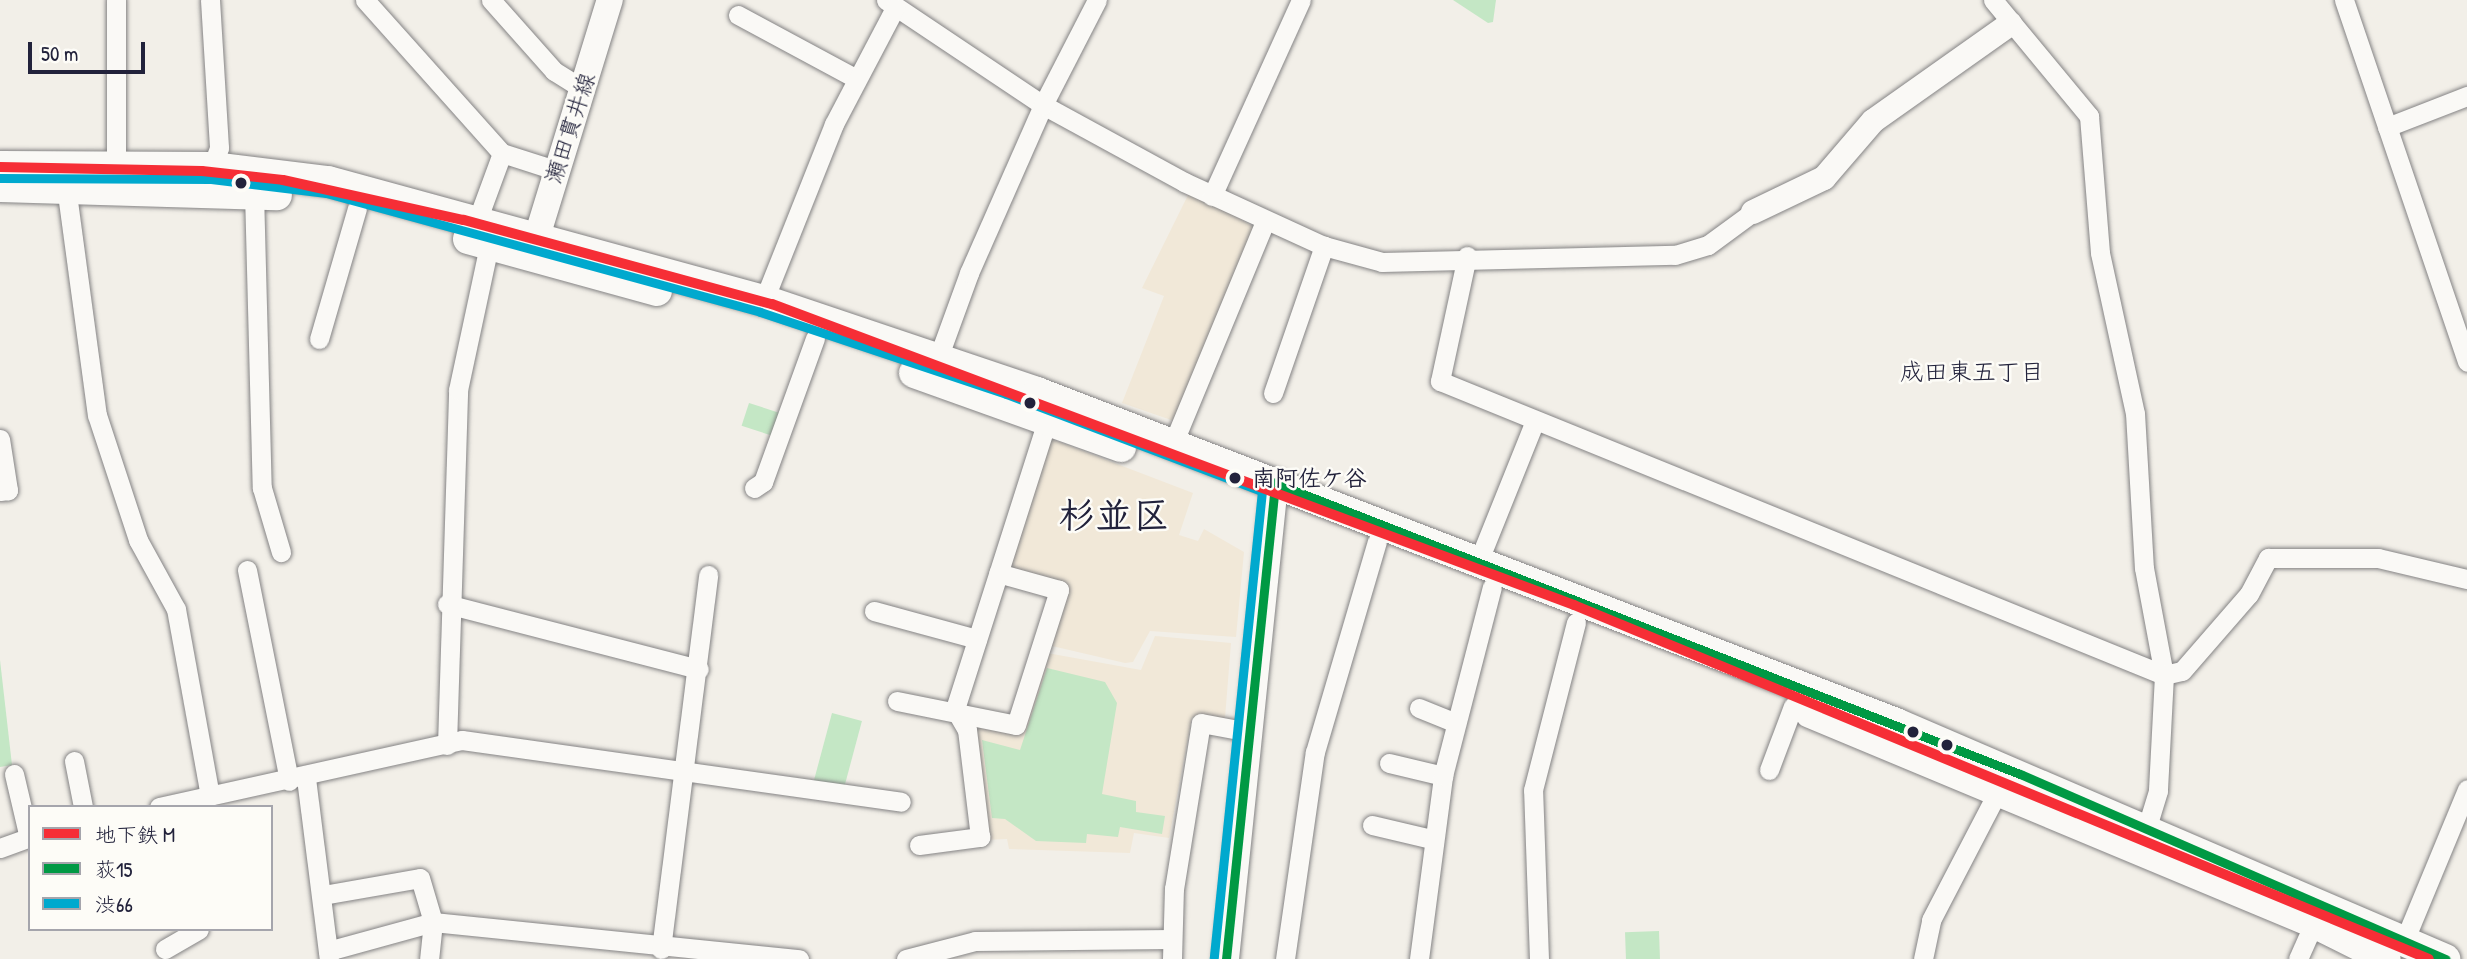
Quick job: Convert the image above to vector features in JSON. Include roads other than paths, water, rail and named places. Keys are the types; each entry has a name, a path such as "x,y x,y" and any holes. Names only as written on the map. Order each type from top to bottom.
{"main road":[{"name":"瀬田貫井線","path":"534,246 608,2"},
{"path":"0,187 116,164 212,167 328,181 483,233"},
{"path":"0,166 65,175 254,192 358,208 483,233 764,300 940,372 1047,421 1275,492 1479,560 2147,828 2395,949"},
{"path":"534,246 815,338 940,372 1028,388 1172,446 1377,542 1793,706 2314,923 2395,949 2445,959"},
{"path":"1226,959 1275,492"}],"street":[{"path":"116,0 116,164"},
{"path":"210,0 219,148 212,167"},
{"path":"365,0 502,153 555,170"},
{"path":"491,0 554,71 583,89"},
{"path":"940,372 1042,105 1097,0"},
{"path":"1212,196 1301,0"},
{"path":"1993,0 2010,24 2089,116 2100,253 2135,413 2144,568 2164,675 2158,791 2147,828"},
{"path":"2344,0 2467,362"},
{"path":"764,300 782,241 890,4 1042,105 1212,196 1265,222 1324,246 1382,262 1467,257 1675,255 1708,245 1753,212 1824,178 1873,121 2010,24"},
{"path":"738,15 857,79"},
{"path":"2387,127 2467,96"},
{"path":"447,745 447,604 458,390 483,233 502,153"},
{"path":"65,175 97,415 138,540 176,609 210,796"},
{"path":"254,192 262,488 281,552"},
{"path":"319,339 358,208"},
{"path":"1172,446 1265,222"},
{"path":"1273,393 1324,246"},
{"path":"1467,257 1440,381 1535,421 1685,476 1772,518 2164,675 2182,671 2249,594 2268,558 2378,558 2467,579"},
{"path":"754,488 763,482 815,338"},
{"path":"919,845 981,837 967,730 955,709 1047,421"},
{"path":"1479,560 1535,421"},
{"path":"0,439 8,490 0,491"},
{"path":"1285,959 1312,764 1377,542"},
{"path":"247,570 323,895 329,955 432,922 710,956 799,959"},
{"path":"897,701 955,709 1016,725 1059,590 998,573"},
{"path":"661,948 686,776 708,575"},
{"path":"1419,959 1431,839 1443,776 1492,587"},
{"path":"447,604 699,669"},
{"path":"874,611 977,639"},
{"path":"1539,959 1533,790 1576,622"},
{"path":"1769,770 1793,706"},
{"path":"1419,708 1456,723"},
{"path":"1172,959 1171,939 1201,723 1249,732"},
{"path":"168,805 474,740 686,776 901,802"},
{"path":"74,761 83,805"},
{"path":"1389,763 1443,776"},
{"path":"14,774 28,834"},
{"path":"2395,949 2433,871 2467,789"},
{"path":"1923,959 1931,920 1997,793"},
{"path":"1372,825 1431,839"},
{"path":"0,848 28,838"},
{"path":"323,895 420,878 432,922 429,959"},
{"path":"2298,959 2314,923"},
{"path":"164,949 196,931"},
{"path":"906,959 975,941 1171,939"}],"metro line":[{"name":"M","path":"0,167 202,171 283,180 464,220 772,304 1574,605 2429,959"}],"place":[{"name":"南阿佐ケ谷","path":"1235,478"}],"district":[{"name":"成田東五丁目","path":"1972,372"},
{"name":"杉並区","path":"1114,515"}]}
